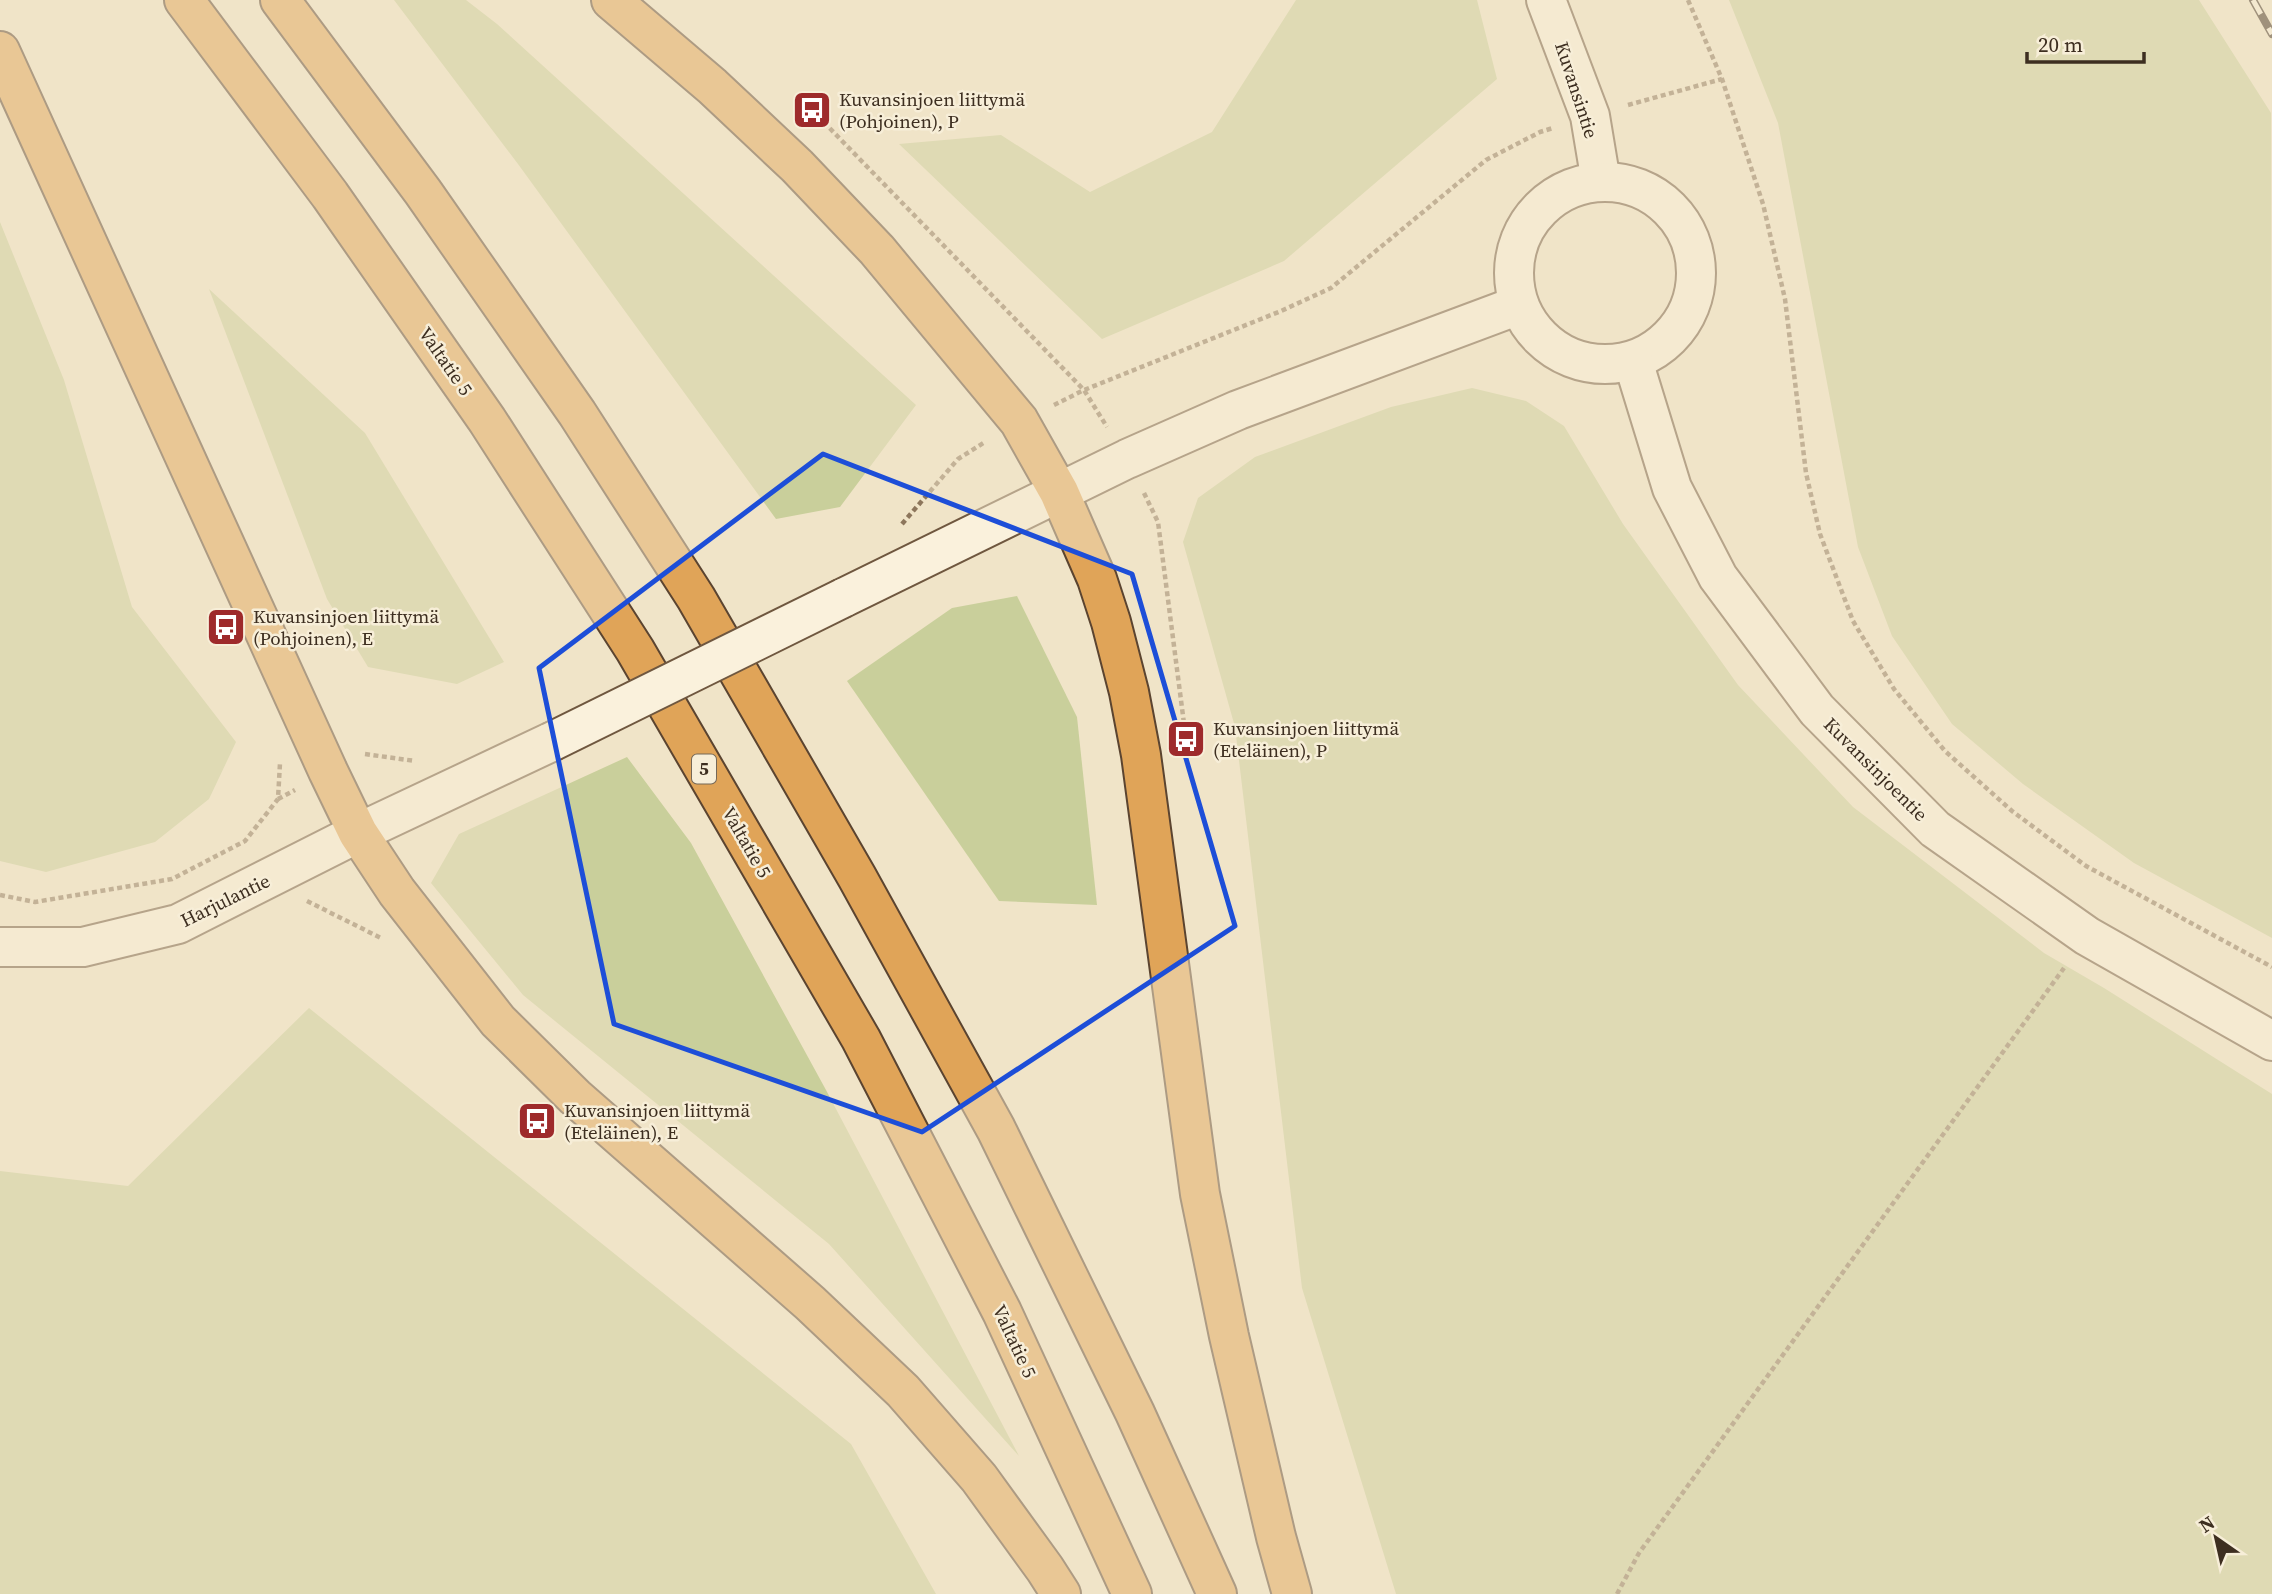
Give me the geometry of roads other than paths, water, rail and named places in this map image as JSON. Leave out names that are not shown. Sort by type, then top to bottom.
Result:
[{"type":"highway","name":"Valtatie 5","points":[[184,0],[330,195],[487,419],[635,650],[861,1039],[1002,1312],[1132,1594]]},
{"type":"highway","points":[[280,0],[423,192],[569,401],[696,598],[857,877],[996,1129],[1135,1413],[1217,1594]]},
{"type":"highway","points":[[611,0],[712,86],[797,166],[877,250],[1018,421],[1059,492],[1097,579],[1129,692],[1141,755],[1200,1194],[1229,1336],[1292,1594]]},
{"type":"highway","points":[[0,51],[328,771],[358,833],[413,914],[498,1021],[575,1097],[810,1303],[904,1391],[979,1478],[1061,1594]]},
{"type":"street","name":"Kuvansintie","points":[[1546,0],[1590,116],[1601,182]]},
{"type":"street","points":[[1601,182],[1631,185],[1657,197],[1678,218],[1692,243],[1697,272],[1693,301],[1679,327],[1659,348],[1633,361],[1605,365],[1577,361],[1553,349],[1532,330],[1519,305],[1513,277],[1517,248],[1528,222],[1548,201],[1573,187],[1601,182]]},
{"type":"street","name":"Harjulantie","points":[[0,947],[83,947],[178,924],[358,833],[551,742],[1059,492],[1238,410],[1519,305]]},
{"type":"street","name":"Kuvansinjoentie","points":[[1633,361],[1672,488],[1706,555],[1718,577],[1817,710],[1935,829],[2087,936],[2272,1041]]},
{"type":"railway","points":[[2253,0],[2272,34]]},
{"type":"place","name":"Kuvansinjoen liittymä (Pohjoinen), P","points":[[812,110]]},
{"type":"place","name":"Kuvansinjoen liittymä (Pohjoinen), E","points":[[226,627]]},
{"type":"place","name":"Kuvansinjoen liittymä (Eteläinen), P","points":[[1186,739]]},
{"type":"place","name":"Kuvansinjoen liittymä (Eteläinen), E","points":[[537,1121]]}]
